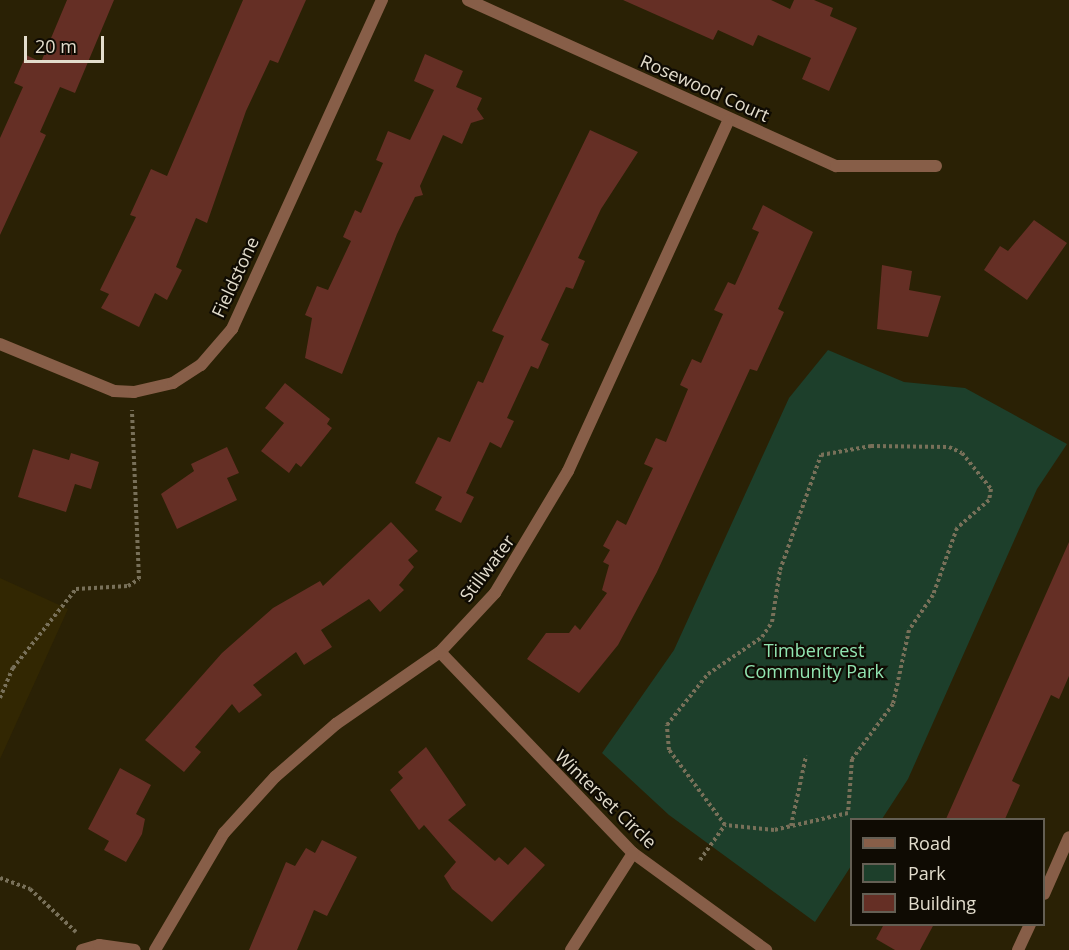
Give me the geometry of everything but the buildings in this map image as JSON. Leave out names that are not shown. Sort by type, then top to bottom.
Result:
[{"type":"street","name":"Fieldstone","points":[[0,344],[96,386],[129,392],[173,383],[219,348],[382,0]]},
{"type":"street","name":"Rosewood Court","points":[[468,0],[729,120],[836,166],[936,166]]},
{"type":"street","name":"Stillwater","points":[[155,950],[224,833],[275,777],[336,724],[440,652],[495,593],[531,540],[729,120]]},
{"type":"street","name":"Winterset Circle","points":[[440,652],[633,853],[766,950]]},
{"type":"street","points":[[1045,892],[1069,837]]},
{"type":"street","points":[[571,950],[633,853]]},
{"type":"street","points":[[1018,950],[1029,926]]},
{"type":"street","points":[[87,948],[135,950]]},
{"type":"path","points":[[0,698],[13,668],[76,589],[128,586],[139,579],[129,392]]},
{"type":"path","points":[[871,446],[949,447],[985,480],[989,500],[957,528],[933,595],[909,630],[893,704],[852,759],[848,813],[791,826],[740,830],[725,825],[669,750],[667,725],[708,674],[762,637],[772,622],[780,570],[821,455],[871,446]]},
{"type":"path","points":[[791,826],[806,756]]},
{"type":"path","points":[[700,860],[725,825]]},
{"type":"path","points":[[0,878],[30,889],[87,948]]},
{"type":"shaded area","points":[[0,578],[68,609],[0,759]]},
{"type":"green space","name":"Timbercrest Community Park","points":[[828,350],[904,382],[965,388],[1067,444],[1037,489],[908,779],[883,818],[850,818],[850,868],[815,922],[669,815],[602,753],[674,650],[789,398]]}]
